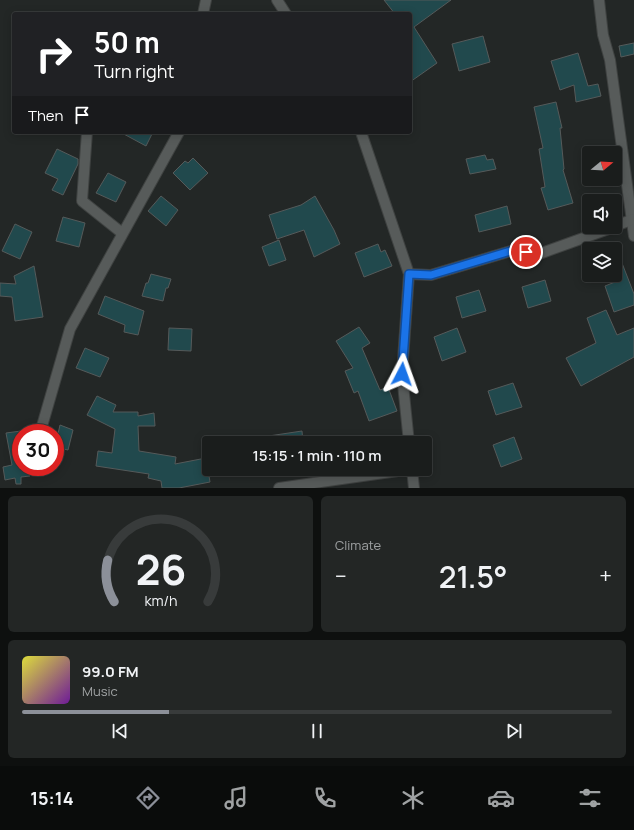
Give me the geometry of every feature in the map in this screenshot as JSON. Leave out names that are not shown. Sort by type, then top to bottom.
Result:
[{"type":"street","points":[[203,12],[206,0]]},
{"type":"street","points":[[277,0],[285,12]]},
{"type":"street","points":[[599,0],[603,35],[610,60],[633,219],[634,236]]},
{"type":"street","points":[[87,134],[82,201],[122,233]]},
{"type":"street","points":[[43,424],[70,329],[178,134]]},
{"type":"street","points":[[362,134],[409,274],[402,374],[408,436]]},
{"type":"street","points":[[622,224],[633,219]]},
{"type":"street","points":[[409,274],[431,275],[514,250],[539,254],[595,234]]},
{"type":"street","points":[[278,488],[363,476]]},
{"type":"street","points":[[413,476],[414,488]]},
{"type":"building","points":[[384,0],[451,0],[414,27],[437,63],[412,81],[412,12],[393,12]]},
{"type":"building","points":[[483,36],[490,62],[459,71],[452,44]]},
{"type":"building","points":[[634,43],[634,54],[621,57],[619,46]]},
{"type":"building","points":[[578,53],[588,86],[598,84],[601,96],[576,102],[574,85],[560,90],[551,61]]},
{"type":"building","points":[[556,102],[562,128],[560,128],[563,170],[573,203],[548,210],[541,188],[545,187],[539,149],[543,148],[534,107]]},
{"type":"building","points":[[124,134],[152,134],[146,146]]},
{"type":"building","points":[[57,149],[78,159],[78,164],[63,195],[52,190],[58,179],[45,173]]},
{"type":"building","points":[[485,155],[487,160],[493,159],[496,169],[470,174],[466,159]]},
{"type":"building","points":[[193,158],[208,173],[190,190],[173,173],[185,161],[188,163]]},
{"type":"building","points":[[108,173],[126,182],[116,202],[96,193]]},
{"type":"building","points":[[161,196],[178,210],[166,226],[148,211]]},
{"type":"building","points":[[315,196],[340,244],[314,257],[304,230],[277,239],[269,215],[301,205]]},
{"type":"building","points":[[507,206],[511,224],[479,232],[475,215]]},
{"type":"building","points":[[63,217],[85,223],[79,247],[56,241]]},
{"type":"building","points":[[15,224],[32,232],[20,259],[2,251]]},
{"type":"building","points":[[279,240],[286,260],[269,266],[262,247]]},
{"type":"building","points":[[378,244],[381,252],[385,250],[392,266],[364,277],[355,253]]},
{"type":"building","points":[[622,263],[634,294],[634,305],[614,312],[605,286],[615,282],[622,282]]},
{"type":"building","points":[[34,266],[43,317],[15,321],[12,297],[0,296],[0,283],[16,284],[14,276]]},
{"type":"building","points":[[151,274],[171,279],[168,288],[166,288],[163,301],[142,296],[146,283],[148,283]]},
{"type":"building","points":[[545,280],[551,301],[528,308],[522,287]]},
{"type":"building","points":[[479,290],[486,311],[462,318],[456,297]]},
{"type":"building","points":[[105,296],[144,311],[138,335],[124,332],[125,325],[98,314]]},
{"type":"building","points":[[606,310],[617,335],[634,328],[634,357],[581,386],[566,358],[596,343],[587,318]]},
{"type":"building","points":[[359,327],[370,343],[362,348],[380,390],[388,387],[397,411],[369,421],[358,391],[354,393],[345,371],[353,368],[336,341]]},
{"type":"building","points":[[169,328],[192,329],[191,351],[168,350]]},
{"type":"building","points":[[457,328],[466,352],[442,361],[434,337]]},
{"type":"building","points":[[85,348],[109,358],[100,377],[76,368]]},
{"type":"building","points":[[513,383],[522,407],[496,415],[488,391]]},
{"type":"building","points":[[97,396],[116,405],[113,412],[138,412],[138,416],[154,413],[155,426],[138,426],[139,451],[176,457],[175,464],[202,459],[202,476],[209,476],[210,482],[179,488],[162,488],[161,481],[148,478],[149,474],[96,466],[98,451],[112,453],[115,429],[87,415]]},
{"type":"building","points":[[64,427],[73,430],[68,450],[64,449]]},
{"type":"building","points":[[302,431],[302,436],[269,436]]},
{"type":"building","points":[[12,432],[12,465],[6,433]]},
{"type":"building","points":[[514,437],[522,459],[501,467],[493,445]]},
{"type":"building","points":[[12,465],[12,476],[30,476],[21,477],[21,484],[16,484],[15,478],[5,480],[3,467]]},
{"type":"route","points":[[402,374],[409,274],[431,275],[514,250],[526,252]]}]
